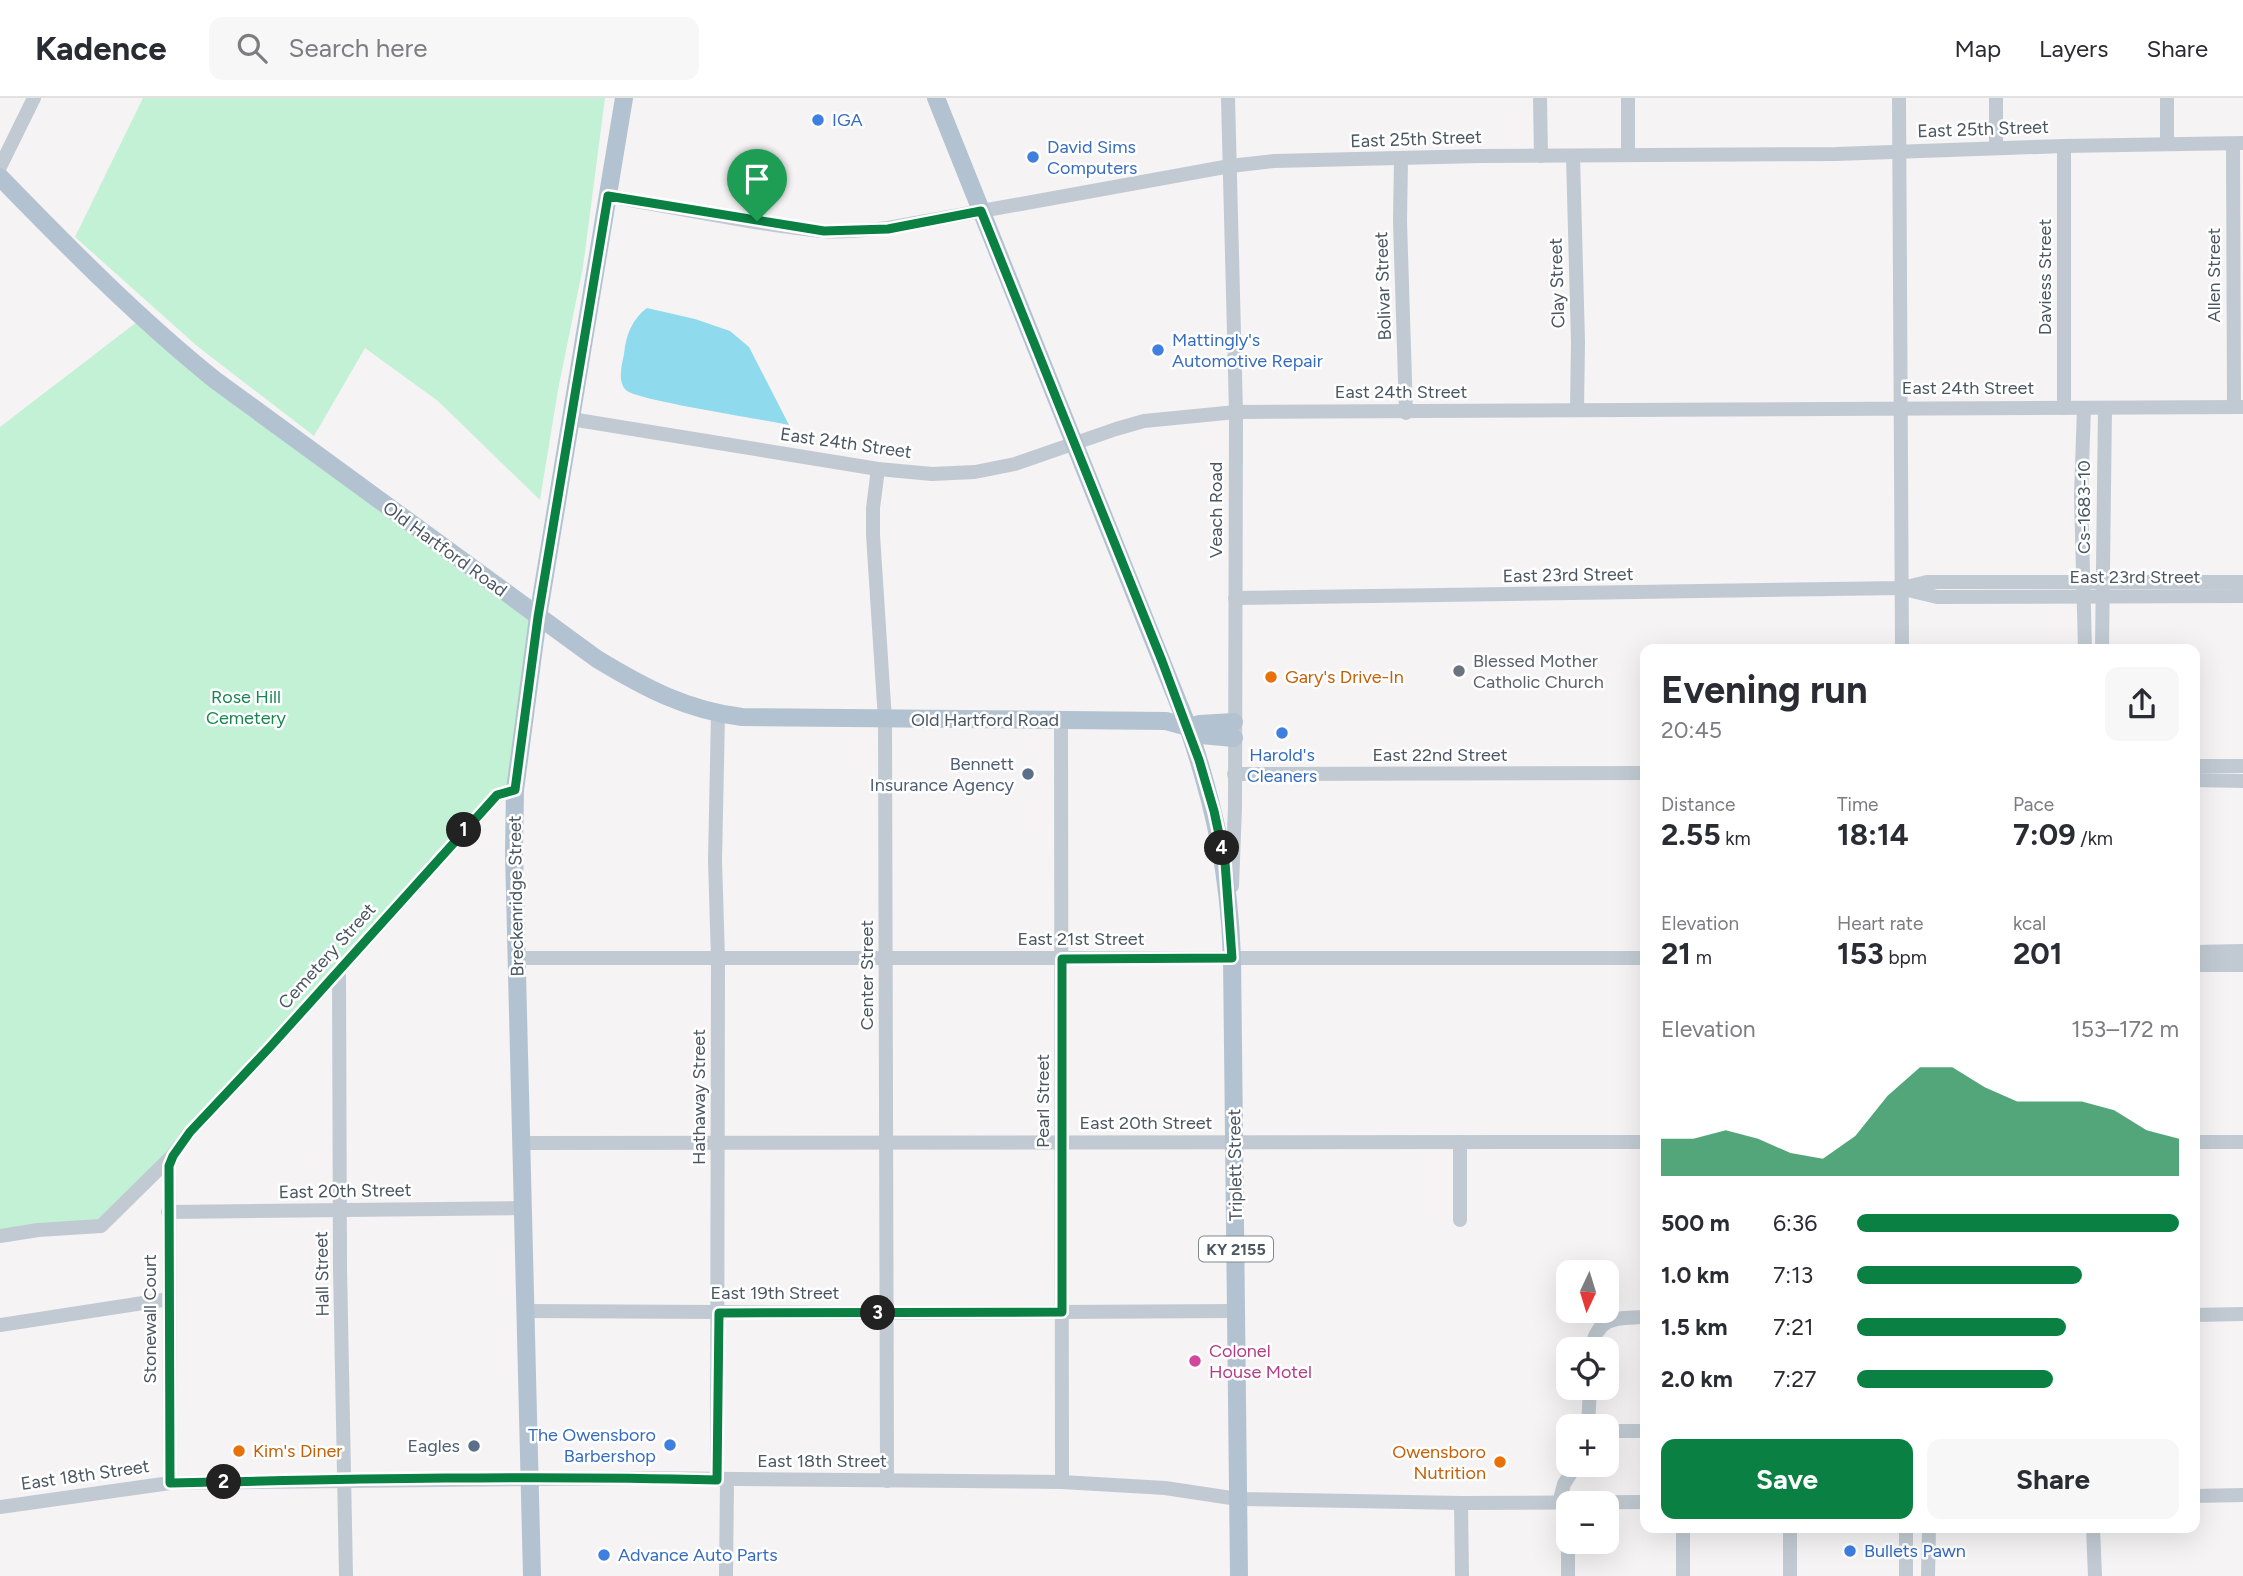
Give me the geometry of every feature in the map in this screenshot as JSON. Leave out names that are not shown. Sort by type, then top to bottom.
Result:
[{"type":"main road","name":"Breckenridge Street","points":[[532,1576],[520,1143],[515,790],[538,617],[624,98]]},
{"type":"main road","name":"KY 2155","points":[[936,98],[1188,727],[1217,823],[1225,862],[1231,922]]},
{"type":"main road","name":"Old Hartford Road","points":[[0,177],[100,279],[173,346],[272,424],[538,617],[623,675],[681,704],[718,714],[765,719],[1166,721],[1188,727],[1199,724],[1234,730]]},
{"type":"main road","name":"Triplett Street","points":[[1231,922],[1238,1576]]},
{"type":"street","points":[[0,167],[34,98]]},
{"type":"street","name":"Veach Road","points":[[1228,98],[1236,412],[1231,922]]},
{"type":"street","points":[[1540,98],[1541,156]]},
{"type":"street","points":[[1628,98],[1628,155]]},
{"type":"street","points":[[1899,98],[1902,644]]},
{"type":"street","points":[[1996,98],[1996,148]]},
{"type":"street","points":[[2167,98],[2167,143]]},
{"type":"street","name":"East 25th Street","points":[[608,196],[824,231],[888,229],[1230,166],[1274,161],[1900,152],[2167,143],[2238,144]]},
{"type":"street","name":"Allen Street","points":[[2238,144],[2239,407]]},
{"type":"street","name":"Daviess Street","points":[[2064,146],[2064,408]]},
{"type":"street","name":"Clay Street","points":[[1573,156],[1577,409]]},
{"type":"street","name":"Bolivar Street","points":[[1402,159],[1400,220],[1406,413]]},
{"type":"street","name":"East 24th Street","points":[[571,419],[878,469],[932,474],[975,472],[1014,464],[1144,421],[1236,412],[2239,407]]},
{"type":"street","points":[[2084,408],[2081,495],[2085,644]]},
{"type":"street","name":"Cs-1683-10","points":[[2102,644],[2105,408]]},
{"type":"street","name":"Center Street","points":[[878,469],[873,534],[885,720],[887,1481]]},
{"type":"street","name":"East 23rd Street","points":[[1902,589],[1927,582],[2243,582]]},
{"type":"street","name":"East 23rd Street","points":[[1235,598],[1902,589],[1937,597],[2243,596]]},
{"type":"street","name":"Hathaway Street","points":[[718,714],[715,862],[718,959],[719,1313],[726,1576]]},
{"type":"street","name":"Pearl Street","points":[[1061,720],[1062,1482]]},
{"type":"street","points":[[2200,766],[2243,766]]},
{"type":"street","name":"East 22nd Street","points":[[1234,774],[1640,773]]},
{"type":"street","points":[[2200,780],[2243,781]]},
{"type":"street","name":"Cemetery Street","points":[[0,1236],[38,1230],[101,1226],[173,1156],[190,1132],[497,795],[515,790]]},
{"type":"street","points":[[2200,951],[2243,951]]},
{"type":"street","name":"East 21st Street","points":[[516,958],[1640,958]]},
{"type":"street","points":[[2200,965],[2243,965]]},
{"type":"street","name":"Hall Street","points":[[339,971],[346,1576]]},
{"type":"street","points":[[1460,1142],[1460,1220]]},
{"type":"street","name":"East 20th Street","points":[[520,1143],[1640,1142]]},
{"type":"street","points":[[2200,1142],[2243,1142]]},
{"type":"street","name":"Stonewall Court","points":[[170,1483],[168,1212],[169,1166],[173,1156]]},
{"type":"street","name":"East 20th Street","points":[[168,1212],[522,1208]]},
{"type":"street","points":[[0,1325],[169,1298]]},
{"type":"street","name":"East 19th Street","points":[[524,1311],[1236,1311]]},
{"type":"street","points":[[2200,1315],[2243,1314]]},
{"type":"street","points":[[1594,1337],[1608,1321],[1640,1317]]},
{"type":"street","points":[[1619,1431],[1640,1431]]},
{"type":"street","name":"East 18th Street","points":[[0,1507],[170,1483],[528,1479],[1062,1482],[1165,1488],[1238,1499],[1556,1503]]},
{"type":"street","points":[[2200,1496],[2243,1495]]},
{"type":"street","name":"East 18th Street","points":[[1619,1502],[1640,1502]]},
{"type":"street","points":[[1461,1503],[1462,1576]]},
{"type":"street","points":[[1683,1533],[1683,1576]]},
{"type":"street","points":[[1790,1533],[1790,1576]]},
{"type":"street","points":[[1906,1533],[1906,1576]]},
{"type":"street","points":[[1927,1576],[1929,1533]]},
{"type":"street","points":[[2093,1533],[2095,1576]]},
{"type":"street","points":[[1568,1554],[1568,1576]]},
{"type":"green space","points":[[143,98],[605,98],[583,267],[558,390],[540,500],[438,401],[365,348],[314,436],[197,346],[75,237]]},
{"type":"green space","name":"Rose Hill Cemetery","points":[[142,318],[538,617],[515,790],[497,795],[101,1226],[0,1236],[0,427]]},
{"type":"water","points":[[647,308],[695,319],[730,331],[749,347],[789,425],[675,404],[626,390],[621,373],[626,340],[634,322]]},
{"type":"place","name":"IGA","points":[[818,120]]},
{"type":"place","name":"David Sims Computers","points":[[1033,157]]},
{"type":"place","name":"Mattingly's Automotive Repair","points":[[1158,350]]},
{"type":"place","name":"Blessed Mother Catholic Church","points":[[1459,671]]},
{"type":"place","name":"Gary's Drive-In","points":[[1271,677]]},
{"type":"place","name":"Harold's Cleaners","points":[[1282,733]]},
{"type":"place","name":"Bennett Insurance Agency","points":[[1028,774]]},
{"type":"place","name":"Colonel House Motel","points":[[1195,1361]]},
{"type":"place","name":"The Owensboro Barbershop","points":[[670,1445]]},
{"type":"place","name":"Eagles","points":[[474,1446]]},
{"type":"place","name":"Kim's Diner","points":[[239,1451]]},
{"type":"place","name":"Owensboro Nutrition","points":[[1500,1462]]},
{"type":"place","name":"Bullets Pawn","points":[[1850,1551]]},
{"type":"place","name":"Advance Auto Parts","points":[[604,1555]]},
{"type":"route","points":[[608,196],[757,221],[846,232],[888,229],[981,211],[1188,727],[1207,785],[1225,862],[1232,958],[1062,959],[1062,1312],[719,1313],[717,1480],[635,1478],[170,1483],[168,1212],[169,1166],[173,1156],[190,1132],[497,795],[515,790],[538,617],[608,196]]}]
